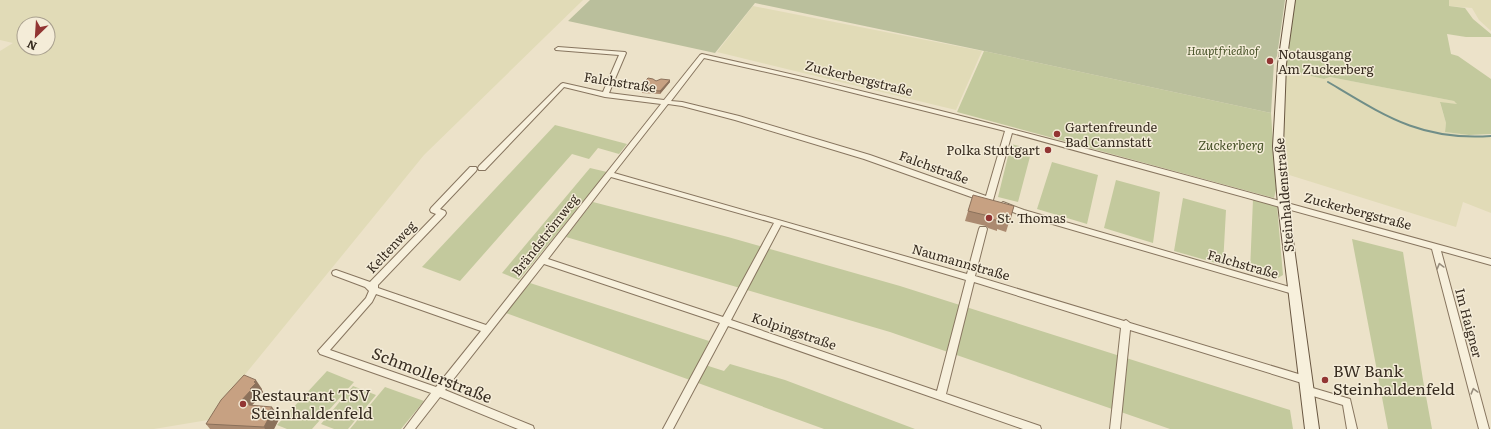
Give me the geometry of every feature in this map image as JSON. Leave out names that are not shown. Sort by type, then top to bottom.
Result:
[{"type":"street","name":"Steinhaldenstraße","points":[[1291,0],[1282,64],[1278,146],[1293,291],[1312,429]]},
{"type":"street","points":[[558,49],[623,53],[605,95]]},
{"type":"street","name":"Zuckerbergstraße","points":[[702,56],[805,78],[1009,130],[1491,262]]},
{"type":"street","name":"Brändströmweg","points":[[409,429],[437,391],[702,56]]},
{"type":"street","name":"Falchstraße","points":[[482,168],[563,85],[605,95],[682,104],[772,128],[867,157],[1021,212],[1293,291]]},
{"type":"street","points":[[989,200],[1009,130]]},
{"type":"street","name":"Keltenweg","points":[[323,351],[369,300],[374,290],[374,284],[442,213],[434,210],[473,169]]},
{"type":"street","name":"Naumannstraße","points":[[609,174],[779,222],[1126,324],[1306,385]]},
{"type":"street","points":[[668,429],[727,322],[779,222]]},
{"type":"street","points":[[942,395],[983,229]]},
{"type":"street","name":"Im Haigner","points":[[1435,246],[1484,429]]},
{"type":"street","name":"Kolpingstraße","points":[[542,260],[942,395],[1036,429]]},
{"type":"street","points":[[336,273],[368,285],[374,290],[487,329]]},
{"type":"street","points":[[1115,429],[1126,324]]},
{"type":"street","name":"Schmollerstraße","points":[[323,351],[437,391],[529,429]]},
{"type":"street","points":[[1306,385],[1347,402],[1352,429]]},
{"type":"shaded area","points":[[0,0],[583,0],[424,155],[208,420],[154,429],[0,429],[0,51],[13,43],[0,40]]},
{"type":"shaded area","points":[[1449,0],[1491,0],[1491,31],[1479,20],[1472,8],[1449,6]]},
{"type":"shaded area","points":[[753,6],[982,51],[956,110],[717,52]]},
{"type":"shaded area","points":[[1286,70],[1324,79],[1330,77],[1454,101],[1458,104],[1440,103],[1446,123],[1445,132],[1469,135],[1470,137],[1491,137],[1491,213],[1463,202],[1456,227],[1286,174],[1282,114]]},
{"type":"green space","name":"Hauptfriedhof","points":[[590,0],[1285,0],[1277,56],[1274,62],[1271,113],[755,3],[715,53],[568,21]]},
{"type":"green space","points":[[1295,0],[1449,0],[1449,6],[1465,8],[1473,19],[1491,34],[1491,37],[1466,37],[1447,34],[1451,54],[1458,56],[1491,79],[1491,134],[1469,135],[1445,132],[1446,123],[1440,102],[1457,104],[1454,101],[1330,77],[1324,79],[1286,70]]},
{"type":"green space","name":"Zuckerberg","points":[[984,51],[1271,113],[1276,190],[1274,198],[957,112]]},
{"type":"green space","points":[[555,125],[627,144],[619,154],[598,148],[589,159],[572,154],[460,281],[422,267]]},
{"type":"green space","points":[[1011,144],[1032,149],[1018,202],[998,197]]},
{"type":"green space","points":[[1052,162],[1098,175],[1087,224],[1037,209]]},
{"type":"green space","points":[[590,168],[607,172],[519,280],[502,273]]},
{"type":"green space","points":[[1116,180],[1160,192],[1153,243],[1104,228]]},
{"type":"green space","points":[[1183,198],[1226,210],[1223,265],[1174,251]]},
{"type":"green space","points":[[1253,199],[1277,206],[1283,275],[1276,279],[1250,271]]},
{"type":"green space","points":[[593,202],[728,237],[900,286],[1290,410],[1293,429],[1170,429],[890,332],[566,237]]},
{"type":"green space","points":[[1352,239],[1403,252],[1432,429],[1388,429]]},
{"type":"green space","points":[[530,283],[709,341],[699,363],[724,371],[730,364],[785,380],[915,429],[824,429],[506,313]]},
{"type":"green space","points":[[327,371],[354,382],[312,429],[287,429],[277,425]]},
{"type":"green space","points":[[353,386],[376,395],[348,429],[334,429],[321,424]]},
{"type":"green space","points":[[385,387],[424,401],[401,429],[350,429]]},
{"type":"building","points":[[648,78],[656,81],[661,79],[670,80],[660,91],[642,90]]},
{"type":"building","points":[[973,195],[1014,206],[1009,223],[991,219],[989,216],[968,211]]},
{"type":"building","points":[[244,375],[256,380],[254,382],[256,383],[240,402],[249,403],[249,405],[272,407],[270,410],[273,410],[264,427],[206,424],[221,400]]},
{"type":"waterway","points":[[1328,82],[1405,124],[1444,134],[1466,137],[1491,136]]},
{"type":"place","name":"Notausgang Am Zuckerberg","points":[[1270,61]]},
{"type":"place","name":"Gartenfreunde Bad Cannstatt","points":[[1057,134]]},
{"type":"place","name":"Polka Stuttgart","points":[[1048,150]]},
{"type":"place","name":"St. Thomas","points":[[989,218]]},
{"type":"place","name":"BW Bank Steinhaldenfeld","points":[[1325,380]]},
{"type":"place","name":"Restaurant TSV Steinhaldenfeld","points":[[243,404]]}]
